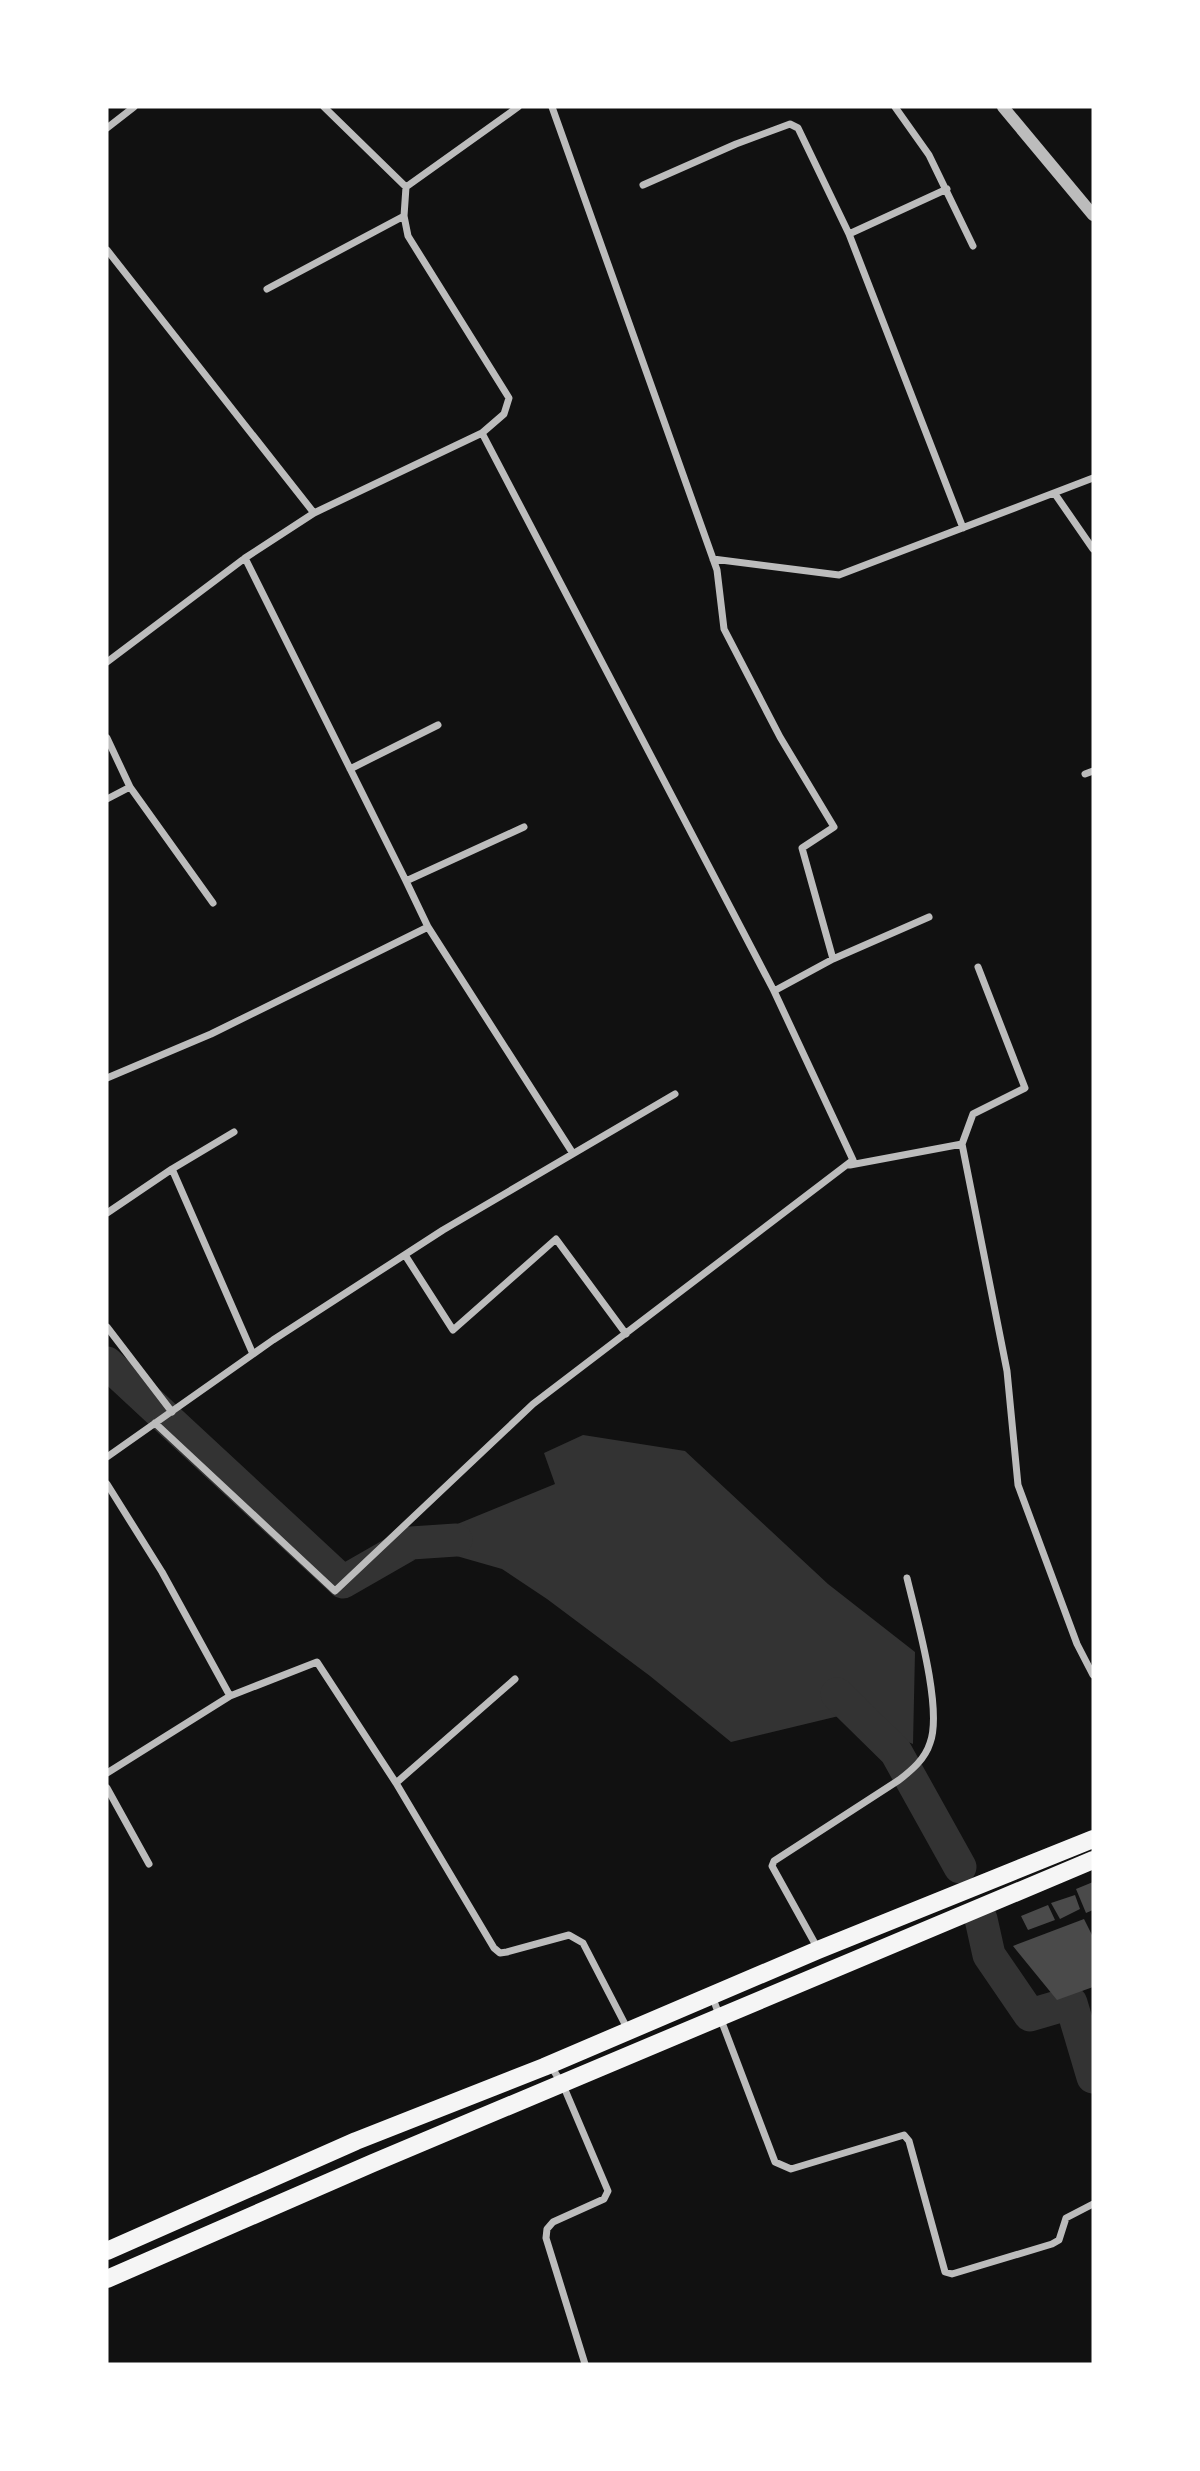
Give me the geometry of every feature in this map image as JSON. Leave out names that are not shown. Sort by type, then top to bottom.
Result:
[{"type":"main road","points":[[107,2251],[356,2141],[550,2064],[818,1950],[1093,1839]]},
{"type":"main road","points":[[107,2279],[373,2162],[564,2085],[1093,1860]]},
{"type":"main road","points":[[950,1896],[958,1917]]},
{"type":"street","points":[[107,128],[133,107]]},
{"type":"street","points":[[107,662],[245,558],[314,513],[482,433],[504,414],[509,398],[408,236],[404,216],[406,187],[324,107]]},
{"type":"street","points":[[406,187],[518,107]]},
{"type":"street","points":[[552,107],[713,559],[724,629],[780,737],[834,827],[802,848],[833,959]]},
{"type":"street","points":[[895,107],[924,146],[973,246]]},
{"type":"street","points":[[1003,107],[1093,215]]},
{"type":"street","points":[[643,185],[736,144],[790,124],[798,128],[849,234],[963,528]]},
{"type":"street","points":[[849,234],[947,189]]},
{"type":"street","points":[[267,289],[404,216]]},
{"type":"street","points":[[107,250],[314,513]]},
{"type":"street","points":[[482,433],[775,991],[852,1157],[850,1165]]},
{"type":"street","points":[[713,559],[839,575],[1093,478]]},
{"type":"street","points":[[1055,494],[1093,549]]},
{"type":"street","points":[[245,558],[268,598],[428,927],[572,1152]]},
{"type":"street","points":[[350,769],[438,725]]},
{"type":"street","points":[[107,738],[130,787],[213,902]]},
{"type":"street","points":[[107,799],[130,787]]},
{"type":"street","points":[[406,881],[524,827]]},
{"type":"street","points":[[775,991],[833,959],[929,917]]},
{"type":"street","points":[[107,1078],[211,1034],[428,927]]},
{"type":"street","points":[[978,967],[1025,1088],[973,1114],[962,1144],[1007,1371],[1018,1485],[1077,1644],[1093,1675]]},
{"type":"street","points":[[107,1457],[253,1354],[405,1255],[572,1152],[675,1094]]},
{"type":"street","points":[[107,1213],[172,1169],[234,1132]]},
{"type":"street","points":[[155,1423],[335,1591],[533,1404],[850,1165],[962,1144]]},
{"type":"street","points":[[172,1169],[253,1354]]},
{"type":"street","points":[[405,1255],[453,1330],[556,1239],[626,1334]]},
{"type":"street","points":[[107,1327],[172,1412]]},
{"type":"street","points":[[107,1484],[162,1572],[230,1696]]},
{"type":"street","points":[[818,1950],[773,1870],[774,1861],[913,1770],[931,1742],[932,1714],[928,1671],[907,1578]]},
{"type":"street","points":[[107,1773],[230,1696],[317,1662],[396,1783],[494,1948],[507,1952],[569,1935],[576,1936],[583,1943],[628,2030]]},
{"type":"street","points":[[396,1783],[515,1679]]},
{"type":"street","points":[[107,1788],[149,1864]]},
{"type":"street","points":[[712,1995],[775,2162],[791,2169],[896,2135],[907,2138],[945,2272],[952,2274],[1052,2244],[1059,2240],[1066,2218],[1093,2204]]},
{"type":"street","points":[[550,2064],[564,2085],[608,2191],[604,2199],[553,2222],[547,2229],[546,2238],[585,2364]]},
{"type":"shaded area","points":[[583,1435],[685,1451],[828,1584],[915,1652],[913,1744],[843,1715],[731,1742],[650,1676],[502,1569],[411,1543],[555,1484],[544,1453]]},
{"type":"building","points":[[1093,1882],[1093,1910],[1086,1913],[1076,1889]]},
{"type":"building","points":[[1075,1895],[1080,1909],[1060,1919],[1051,1903]]},
{"type":"building","points":[[1048,1905],[1055,1920],[1028,1930],[1021,1916]]},
{"type":"building","points":[[1084,1919],[1093,1937],[1093,1987],[1057,2000],[1013,1946]]},
{"type":"waterway","points":[[107,1363],[343,1582],[411,1543],[456,1540]]},
{"type":"waterway","points":[[837,1694],[896,1752],[960,1867]]},
{"type":"waterway","points":[[981,1919],[989,1955],[1030,2015],[1071,2003],[1093,2077]]}]
